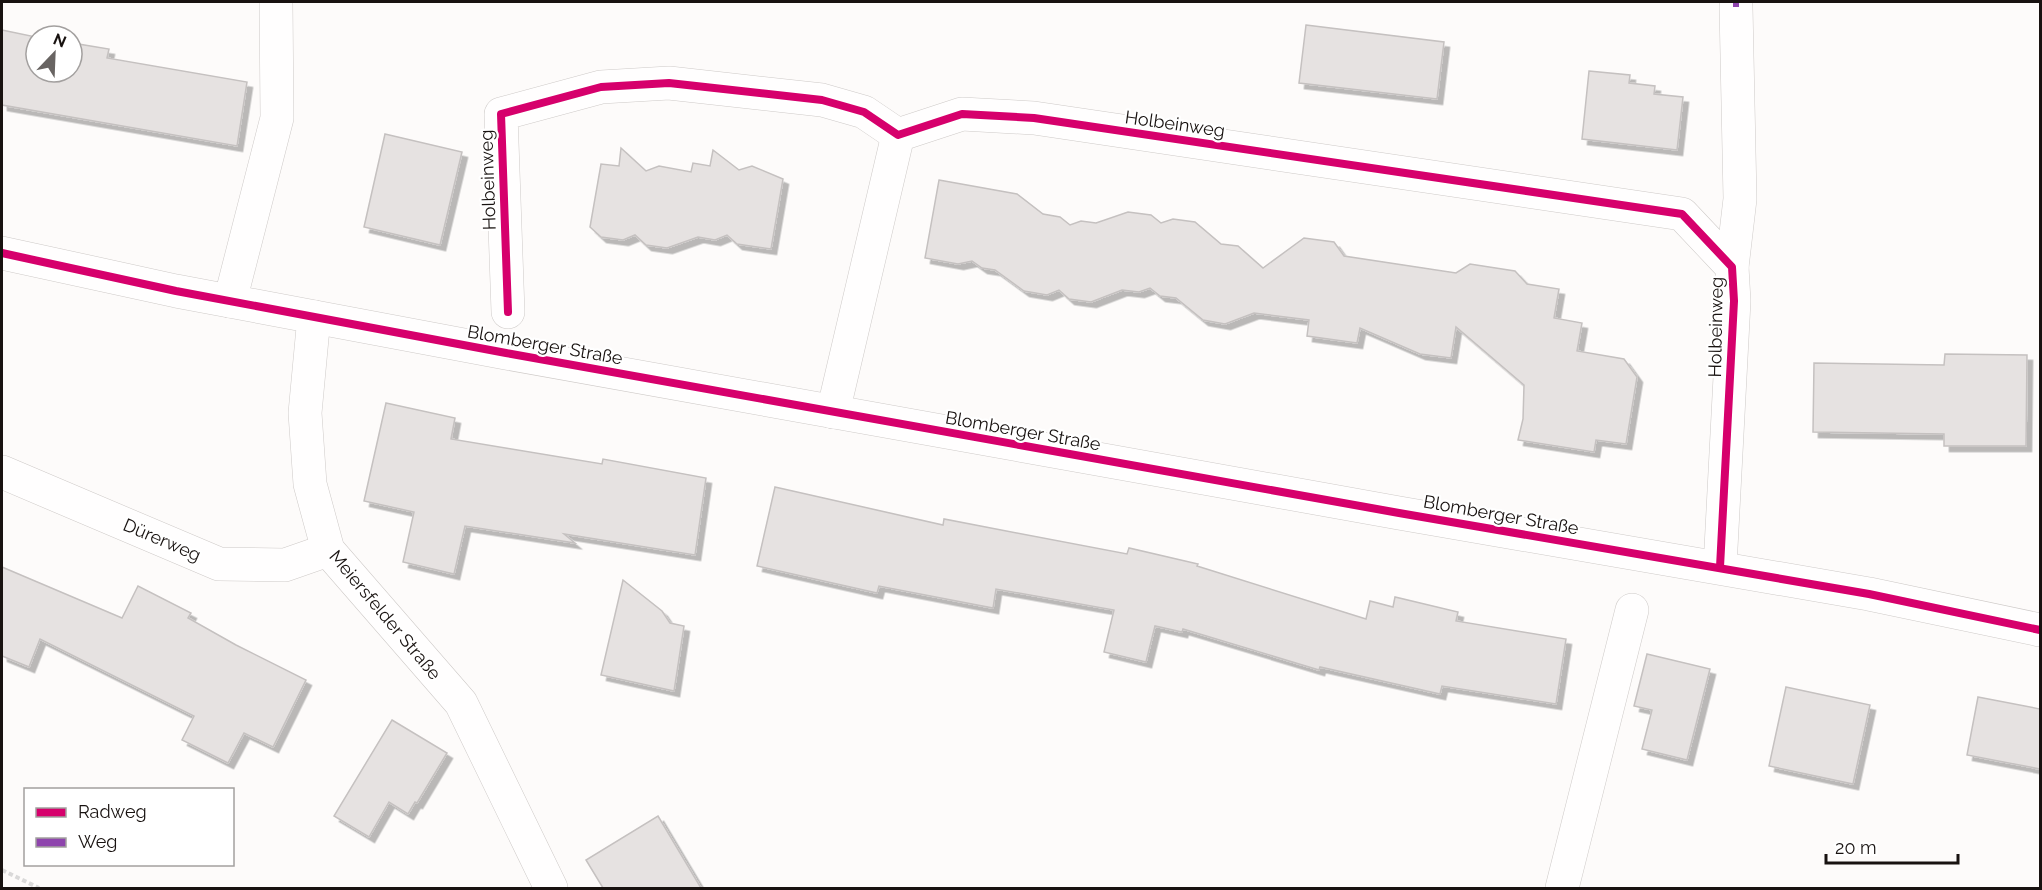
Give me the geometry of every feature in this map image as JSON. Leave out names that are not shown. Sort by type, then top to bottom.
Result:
[{"type":"street","points":[[230,301],[277,118],[276,2]]},
{"type":"street","points":[[1732,267],[1740,199],[1736,7]]},
{"type":"street","name":"Holbeinweg","points":[[508,312],[501,114],[601,87],[669,83],[822,100],[864,112],[898,135],[962,114],[1034,118],[1682,214],[1732,267],[1734,301],[1720,567]]},
{"type":"street","points":[[833,412],[898,135]]},
{"type":"street","name":"Blomberger Straße","points":[[2,253],[314,317],[1399,513],[1869,594],[2040,630]]},
{"type":"street","name":"Meiersfelder Straße","points":[[314,317],[305,414],[310,484],[328,550],[461,703],[551,888]]},
{"type":"street","name":"Dürerweg","points":[[2,472],[219,564],[285,565],[328,550]]},
{"type":"street","points":[[1562,888],[1632,610]]},
{"type":"path","points":[[2,870],[39,888]]},
{"type":"building","points":[[1306,25],[1444,42],[1437,99],[1299,83]]},
{"type":"building","points":[[2,30],[24,35],[24,84],[84,84],[84,45],[109,49],[107,58],[247,82],[237,146],[2,105]]},
{"type":"building","points":[[1589,71],[1630,75],[1629,83],[1655,86],[1654,94],[1683,97],[1677,150],[1582,139]]},
{"type":"building","points":[[385,134],[462,152],[440,245],[364,227]]},
{"type":"building","points":[[621,148],[646,171],[659,166],[691,172],[693,163],[710,166],[713,150],[739,170],[752,166],[783,179],[771,249],[737,244],[727,235],[715,240],[698,237],[667,248],[646,245],[635,235],[623,240],[601,237],[590,227],[601,164],[619,166]]},
{"type":"building","points":[[939,180],[1017,194],[1043,214],[1060,217],[1070,225],[1081,221],[1096,223],[1128,212],[1151,215],[1161,223],[1173,219],[1195,222],[1221,244],[1238,246],[1263,268],[1304,238],[1334,242],[1344,256],[1456,273],[1470,264],[1515,271],[1527,284],[1559,289],[1554,318],[1582,323],[1577,351],[1624,359],[1637,377],[1626,444],[1596,440],[1594,452],[1518,440],[1523,419],[1524,385],[1456,327],[1451,358],[1420,354],[1360,328],[1357,343],[1307,336],[1309,320],[1254,313],[1225,324],[1203,320],[1176,298],[1160,296],[1150,288],[1139,292],[1122,290],[1091,302],[1069,299],[1059,290],[1047,295],[1024,291],[995,270],[982,268],[972,261],[958,264],[925,258]]},
{"type":"building","points":[[1945,354],[2027,355],[2026,446],[1944,446],[1944,434],[1813,432],[1814,363],[1944,365]]},
{"type":"building","points":[[386,403],[455,418],[451,439],[602,464],[603,459],[706,478],[695,555],[564,534],[575,543],[465,526],[454,574],[403,562],[414,512],[364,501]]},
{"type":"building","points":[[775,487],[943,525],[944,519],[1127,554],[1129,548],[1198,564],[1197,566],[1366,619],[1370,601],[1393,607],[1395,597],[1458,612],[1456,621],[1566,639],[1556,704],[1442,686],[1440,694],[1320,667],[1319,670],[1183,629],[1182,632],[1155,626],[1146,662],[1104,652],[1114,610],[996,589],[993,608],[879,586],[877,593],[757,566]]},
{"type":"building","points":[[2,567],[122,618],[138,586],[191,613],[188,618],[236,645],[306,680],[273,747],[244,733],[228,763],[182,740],[194,716],[40,639],[29,667],[2,656]]},
{"type":"building","points":[[623,580],[662,611],[670,623],[684,626],[674,691],[601,675]]},
{"type":"building","points":[[1647,654],[1710,669],[1687,760],[1642,749],[1652,710],[1634,706]]},
{"type":"building","points":[[1786,687],[1870,705],[1853,784],[1769,766]]},
{"type":"building","points":[[1978,697],[2040,709],[2040,769],[1967,755]]},
{"type":"building","points":[[392,720],[447,753],[408,814],[389,802],[369,837],[334,816]]},
{"type":"building","points":[[658,816],[701,888],[603,888],[586,860]]},
{"type":"marked path","points":[[1736,2],[1736,7]]},
{"type":"cycle path","points":[[508,312],[501,114],[601,87],[669,83],[822,100],[864,112],[898,135],[962,114],[1034,118],[1682,214],[1732,267],[1734,301],[1720,567]]},
{"type":"cycle path","points":[[2,253],[176,291],[506,353],[1399,513],[1869,594],[2040,630]]}]
